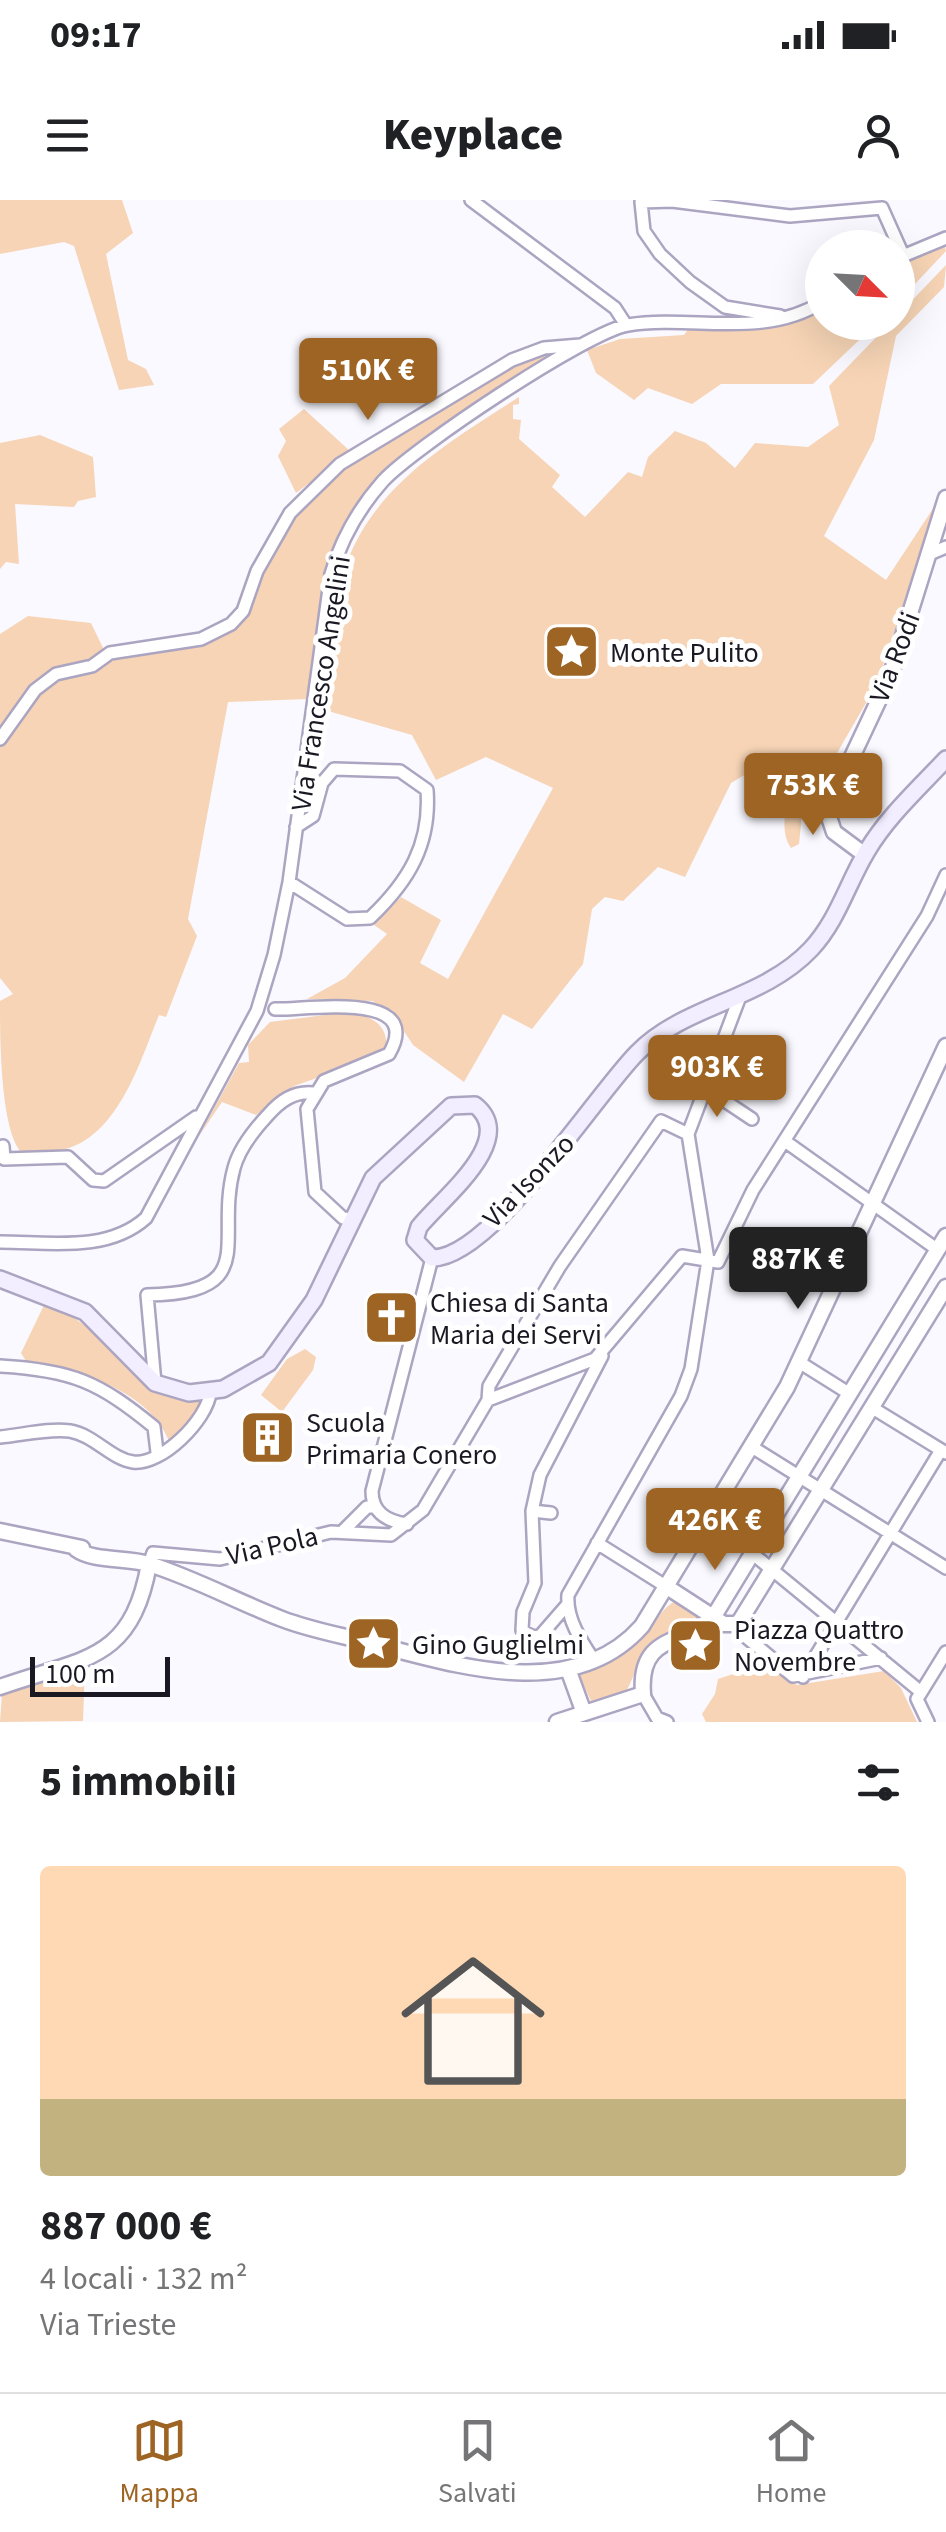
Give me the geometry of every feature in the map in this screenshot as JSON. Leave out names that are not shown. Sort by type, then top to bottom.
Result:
[{"type":"main road","name":"Via Isonzo","points":[[432,1258],[454,1254],[537,1180],[636,1054],[674,1026],[739,1000],[787,970],[825,933],[864,855],[946,759]]},
{"type":"main road","points":[[926,780],[946,773]]},
{"type":"main road","points":[[3,1284],[85,1312],[155,1383],[209,1397],[253,1376],[269,1362],[312,1304],[373,1178],[458,1103],[475,1105],[490,1123],[485,1148],[416,1234],[421,1251],[432,1258]]},
{"type":"street","points":[[471,200],[616,308],[626,325]]},
{"type":"street","points":[[794,318],[726,307],[690,282],[660,254],[644,231],[640,201],[672,201],[790,216],[882,208],[893,230]]},
{"type":"street","points":[[915,251],[946,238]]},
{"type":"street","name":"Via Francesco Angelini","points":[[181,1144],[265,1007],[289,882],[332,574],[352,523],[380,484],[419,449],[580,345],[626,325],[794,318],[805,312]]},
{"type":"street","points":[[0,740],[39,686],[56,674],[92,666],[110,653],[201,639],[230,624],[243,611],[257,571],[290,514],[340,464],[512,360],[544,348],[580,345]]},
{"type":"street","name":"Via Rodi","points":[[864,855],[834,832],[830,806],[890,674],[939,550],[946,498]]},
{"type":"street","points":[[289,882],[347,919],[370,918],[407,878],[419,854],[428,830],[428,790],[400,771],[334,769],[322,782],[314,816],[296,827]]},
{"type":"street","points":[[567,1606],[540,1636],[532,1637],[522,1630],[523,1612],[535,1584],[532,1512],[540,1475],[604,1352],[674,1263],[682,1256],[718,1262],[753,1190],[927,916],[946,875]]},
{"type":"street","points":[[593,1659],[567,1606],[568,1595],[681,1396],[691,1369],[708,1260],[688,1134],[739,1000]]},
{"type":"street","points":[[265,1007],[356,1005],[368,1007],[390,1024],[394,1042],[389,1054],[324,1081],[313,1093],[306,1131],[316,1192],[342,1218],[354,1219]]},
{"type":"street","points":[[4,1535],[76,1549],[84,1555],[100,1554],[148,1564],[287,1622],[418,1656],[533,1675],[568,1669],[616,1652],[631,1638],[667,1586],[752,1448],[799,1362],[946,1046]]},
{"type":"street","points":[[704,1087],[752,1119]]},
{"type":"street","points":[[155,1383],[147,1295],[190,1292],[218,1276],[230,1249],[232,1181],[242,1150],[281,1102],[300,1092],[313,1093]]},
{"type":"street","points":[[344,1530],[391,1535],[423,1510],[488,1400],[488,1386],[560,1266],[634,1159],[661,1121],[688,1134]]},
{"type":"street","points":[[2,1146],[4,1159],[68,1157],[93,1180],[104,1180],[156,1149],[181,1144]]},
{"type":"street","points":[[0,1242],[115,1238],[146,1218],[181,1144]]},
{"type":"street","points":[[657,1721],[642,1694],[644,1669],[655,1650],[671,1638],[704,1626],[714,1616],[943,1247],[873,1204],[789,1144]]},
{"type":"street","points":[[374,1507],[372,1491],[432,1258]]},
{"type":"street","points":[[881,1658],[803,1677],[778,1666],[740,1632],[738,1624],[943,1294]]},
{"type":"street","points":[[488,1400],[587,1364],[604,1352]]},
{"type":"street","points":[[799,1362],[850,1394]]},
{"type":"street","points":[[0,1366],[55,1369],[114,1394],[154,1427],[157,1452]]},
{"type":"street","points":[[0,1437],[65,1430],[84,1434],[130,1462],[177,1445],[209,1397]]},
{"type":"street","points":[[803,1677],[944,1452],[871,1406]]},
{"type":"street","points":[[752,1448],[946,1568]]},
{"type":"street","points":[[344,1530],[367,1506],[374,1507],[385,1518],[407,1524]]},
{"type":"street","points":[[532,1512],[551,1513]]},
{"type":"street","name":"Via Pola","points":[[148,1564],[152,1554],[220,1559],[344,1530]]},
{"type":"street","points":[[598,1543],[724,1624],[738,1624]]},
{"type":"street","points":[[753,1554],[774,1567],[922,1692]]},
{"type":"street","points":[[0,1687],[96,1652],[123,1636],[136,1616],[148,1564]]},
{"type":"street","points":[[928,1722],[917,1704],[946,1652]]},
{"type":"street","points":[[568,1669],[580,1717]]},
{"type":"street","points":[[557,1722],[642,1694]]},
{"type":"shaded area","points":[[0,200],[122,200],[133,233],[106,254],[128,360],[146,369],[154,385],[119,390],[74,246],[64,242],[0,254]]},
{"type":"shaded area","points":[[944,244],[946,251],[915,284],[915,258]]},
{"type":"shaded area","points":[[946,265],[944,287],[915,317],[915,297]]},
{"type":"shaded area","points":[[805,316],[805,340],[859,340],[813,384],[721,384],[692,404],[648,388],[634,400],[596,373],[587,350],[620,339],[684,335],[689,328],[741,328]]},
{"type":"shaded area","points":[[874,340],[895,340],[874,440],[824,536],[886,580],[936,504],[877,684],[837,753],[804,794],[799,844],[791,848],[786,838],[785,794],[776,773],[765,763],[731,783],[685,877],[658,867],[623,901],[605,897],[592,909],[583,964],[532,1029],[503,1014],[464,1082],[413,1045],[396,1019],[373,1001],[307,999],[345,978],[387,934],[374,925],[401,897],[441,920],[420,963],[448,979],[553,788],[486,757],[436,780],[412,735],[321,709],[339,587],[350,553],[386,498],[435,454],[519,397],[519,404],[513,405],[513,419],[521,420],[519,439],[560,475],[552,487],[585,517],[628,472],[642,477],[648,457],[675,431],[706,443],[735,468],[755,443],[808,447],[839,425],[829,386]]},
{"type":"shaded area","points":[[557,350],[523,377],[412,447],[379,476],[356,505],[329,569],[308,699],[228,702],[188,919],[197,936],[166,1017],[159,1015],[126,1092],[102,1126],[69,1148],[22,1153],[9,1125],[1,1059],[0,1001],[13,994],[0,978],[0,634],[28,616],[91,623],[107,656],[219,634],[253,605],[266,565],[285,529],[336,471],[517,361]]},
{"type":"shaded area","points":[[304,409],[351,452],[296,493],[278,456],[286,441],[279,429]]},
{"type":"shaded area","points":[[40,435],[93,457],[96,497],[78,501],[74,507],[15,504],[19,564],[6,562],[0,569],[0,443]]},
{"type":"shaded area","points":[[349,1012],[376,1022],[384,1033],[386,1048],[373,1058],[294,1086],[256,1115],[222,1102],[199,1136],[239,1063],[249,1062],[248,1045],[270,1022]]},
{"type":"shaded area","points":[[45,1303],[89,1329],[152,1387],[203,1399],[201,1410],[180,1439],[169,1441],[145,1408],[108,1384],[66,1369],[26,1361],[21,1353]]},
{"type":"shaded area","points":[[305,1349],[316,1357],[313,1370],[282,1412],[261,1395],[287,1359]]},
{"type":"shaded area","points":[[676,1601],[699,1617],[646,1649],[626,1692],[591,1701],[578,1673],[633,1645]]},
{"type":"shaded area","points":[[766,1663],[797,1685],[884,1671],[901,1688],[917,1722],[706,1722],[702,1714],[715,1694],[718,1679]]},
{"type":"shaded area","points":[[85,1667],[83,1721],[0,1722],[2,1695]]},
{"type":"place","name":"Monte Pulito","points":[[571,652]]},
{"type":"place","name":"Chiesa di Santa Maria dei Servi","points":[[391,1318]]},
{"type":"place","name":"Scuola Primaria Conero","points":[[267,1438]]},
{"type":"place","name":"Gino Guglielmi","points":[[373,1644]]},
{"type":"place","name":"Piazza Quattro Novembre","points":[[695,1645]]}]
